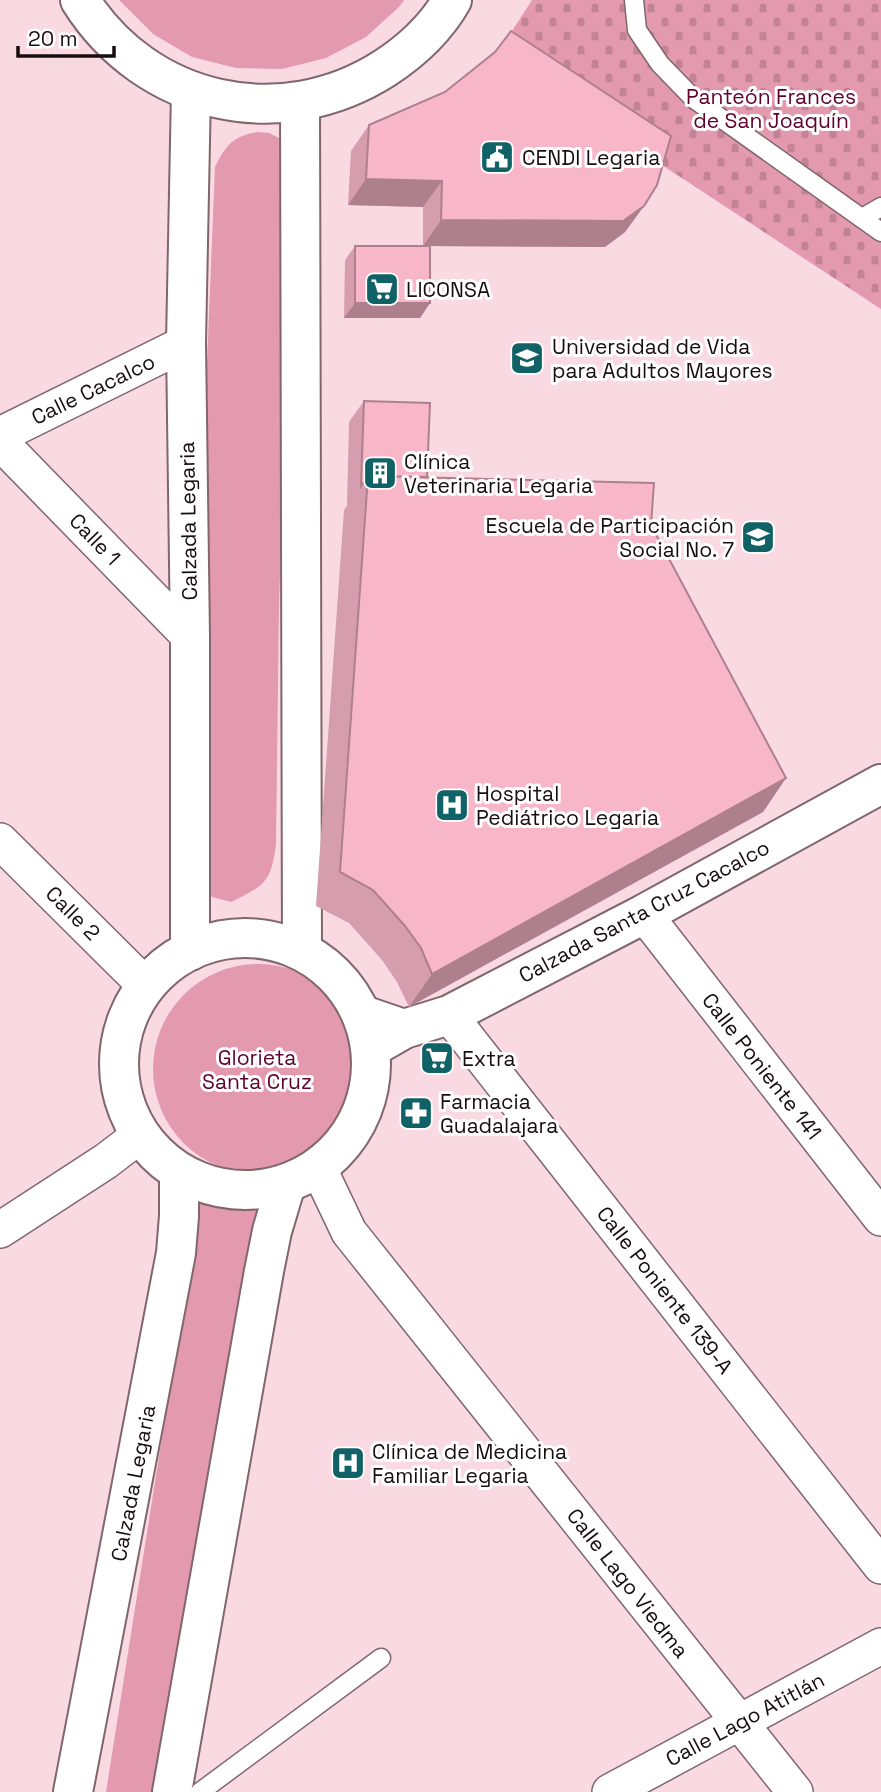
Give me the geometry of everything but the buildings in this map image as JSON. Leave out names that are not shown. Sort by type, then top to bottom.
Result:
[{"type":"main road","points":[[80,0],[103,31],[128,56],[158,76],[191,91],[226,101],[263,105],[300,102],[335,93],[369,78],[400,58],[427,33],[452,0]]},
{"type":"main road","name":"Calzada Legaria","points":[[190,950],[186,343],[191,91]]},
{"type":"main road","points":[[300,102],[302,951]]},
{"type":"main road","name":"Calzada Santa Cruz Cacalco","points":[[367,1032],[404,1029],[449,1015],[879,788]]},
{"type":"main road","points":[[246,937],[275,941],[302,951],[322,963],[352,995],[367,1032],[372,1070],[369,1093],[350,1135],[336,1152],[302,1176],[259,1190],[231,1191],[204,1185],[179,1173],[157,1156],[140,1135],[123,1099],[118,1059],[126,1020],[146,986],[166,965],[190,950],[217,940],[246,937]]},
{"type":"main road","name":"Calzada Legaria","points":[[73,1792],[176,1253],[179,1173]]},
{"type":"main road","points":[[172,1792],[271,1231],[302,1176]]},
{"type":"street","name":"Calle Cacalco","points":[[0,435],[186,343]]},
{"type":"street","name":"Calle 1","points":[[0,442],[190,637]]},
{"type":"street","name":"Calle 2","points":[[0,841],[146,986]]},
{"type":"street","name":"Calle Poniente 141","points":[[644,914],[881,1218]]},
{"type":"street","name":"Calle Poniente 139-A","points":[[449,1015],[881,1566]]},
{"type":"street","points":[[0,1230],[106,1161],[140,1135]]},
{"type":"street","name":"Calle Lago Viedma","points":[[302,1176],[349,1231],[795,1792]]},
{"type":"street","name":"Calle Lago Atitlán","points":[[610,1792],[881,1646]]},
{"type":"lane","points":[[634,0],[637,30],[660,64],[694,99],[881,232]]},
{"type":"lane","points":[[862,218],[881,207]]},
{"type":"lane","points":[[200,1792],[381,1658]]},
{"type":"green space","points":[[119,0],[404,0],[366,37],[326,58],[282,69],[236,68],[192,57],[153,34]]},
{"type":"green space","name":"Panteón Frances de San Joaquín","points":[[532,0],[881,0],[881,309],[496,56]]},
{"type":"green space","points":[[258,132],[269,133],[283,140],[291,231],[279,606],[276,844],[269,875],[252,891],[231,902],[212,897],[196,884],[204,437],[215,167],[231,143],[242,136]]},
{"type":"green space","name":"Glorieta Santa Cruz","points":[[258,964],[298,972],[332,995],[355,1029],[363,1069],[355,1109],[332,1143],[298,1166],[258,1174],[218,1166],[184,1143],[161,1109],[153,1069],[161,1029],[184,995],[218,972]]},
{"type":"green space","points":[[196,1191],[219,1200],[267,1203],[159,1792],[106,1792],[189,1267]]},
{"type":"place","name":"CENDI Legaria","points":[[497,157]]},
{"type":"place","name":"LICONSA","points":[[382,289]]},
{"type":"place","name":"Universidad de Vida para Adultos Mayores","points":[[527,358]]},
{"type":"place","name":"Clínica Veterinaria Legaria","points":[[380,473]]},
{"type":"place","name":"Escuela de Participación Social No. 7","points":[[758,537]]},
{"type":"place","name":"Hospital Pediátrico Legaria","points":[[452,805]]},
{"type":"place","name":"Extra","points":[[437,1058]]},
{"type":"place","name":"Farmacia Guadalajara","points":[[416,1113]]},
{"type":"place","name":"Clínica de Medicina Familiar Legaria","points":[[348,1463]]}]
